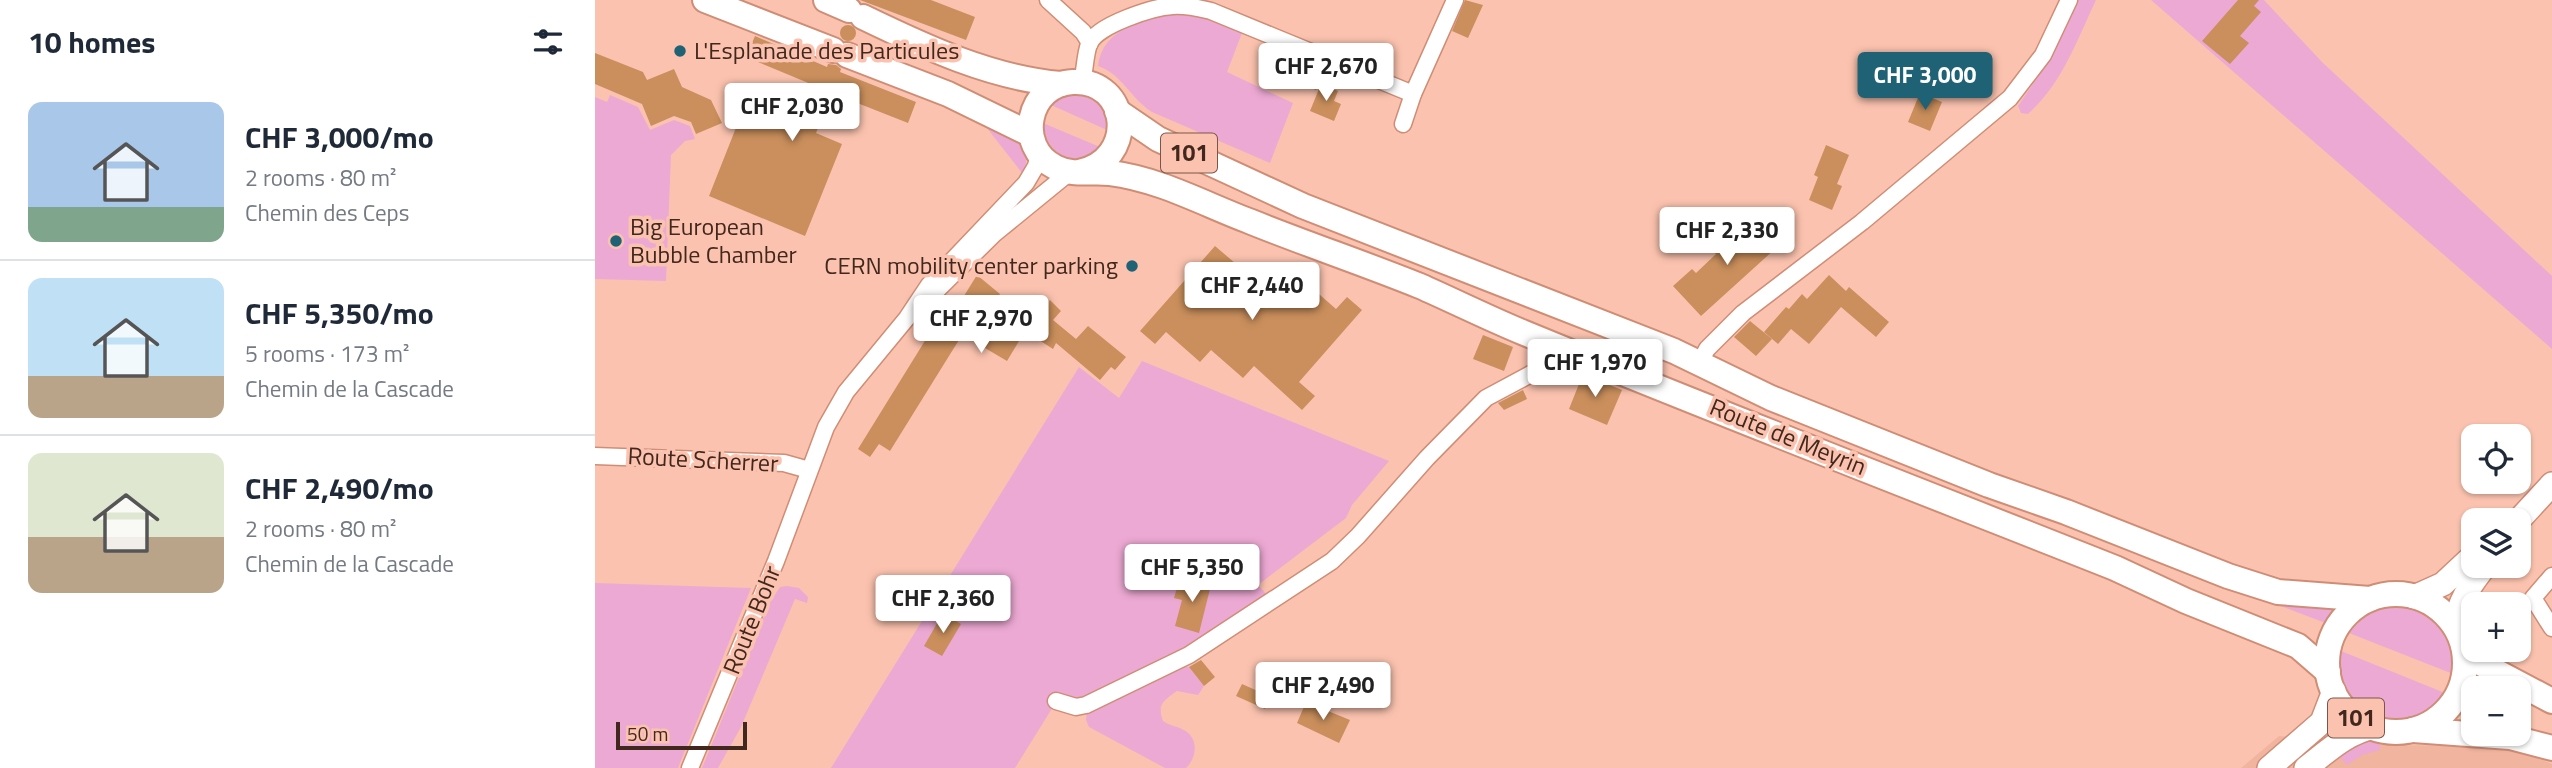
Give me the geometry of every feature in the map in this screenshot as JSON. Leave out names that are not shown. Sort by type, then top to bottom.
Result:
[{"type":"main road","name":"Route de Meyrin","points":[[705,0],[948,94],[1034,144],[1052,166],[1074,172],[1117,174],[1174,191],[1399,278],[1558,345],[2115,568],[2186,601],[2298,646],[2331,681]]},
{"type":"main road","name":"Route de Meyrin","points":[[826,0],[978,66],[1015,78],[1072,83],[1100,89],[1117,111],[1158,139],[1303,206],[1700,362],[1771,398],[2228,576],[2278,592],[2370,600]]},
{"type":"main road","points":[[1034,144],[1035,106],[1045,92],[1072,83]]},
{"type":"main road","points":[[1074,172],[1103,162],[1115,149],[1120,131],[1117,111]]},
{"type":"main road","points":[[2530,508],[2552,484]]},
{"type":"main road","points":[[2414,597],[2443,584],[2461,567]]},
{"type":"main road","points":[[2455,627],[2456,612],[2463,596],[2476,578]]},
{"type":"main road","name":"101","points":[[2461,644],[2455,627],[2437,607],[2414,597],[2390,594],[2370,600],[2349,613],[2334,634],[2329,651],[2331,681],[2349,713],[2374,727],[2510,737],[2552,748]]},
{"type":"main road","name":"101","points":[[2409,730],[2433,721],[2452,703],[2461,685],[2464,662]]},
{"type":"main road","points":[[2478,662],[2552,701]]},
{"type":"main road","points":[[2269,768],[2322,722],[2331,681]]},
{"type":"main road","points":[[2306,768],[2339,741],[2358,731],[2374,727]]},
{"type":"street","points":[[1048,0],[1083,32],[1090,43]]},
{"type":"street","points":[[1403,124],[1413,94],[1455,0]]},
{"type":"street","points":[[1700,362],[1707,349],[1743,313],[1862,222],[2010,98],[2043,55],[2069,0]]},
{"type":"street","points":[[1072,83],[1090,43],[1108,28],[1150,10],[1175,5],[1197,8],[1413,94]]},
{"type":"street","points":[[907,318],[929,285],[952,258],[1026,183],[1036,166],[1034,144]]},
{"type":"street","points":[[907,318],[936,293],[994,234],[1074,172]]},
{"type":"street","name":"Route Bohr","points":[[690,768],[776,561],[826,428],[846,392],[907,318]]},
{"type":"street","points":[[1056,701],[1076,707],[1086,705],[1189,655],[1313,574],[1358,536],[1427,458],[1486,398],[1542,368],[1550,361],[1558,345]]},
{"type":"street","name":"Route Scherrer","points":[[595,456],[784,463],[810,470]]},
{"type":"street","points":[[2552,576],[2533,598],[2552,628]]},
{"type":"shaded area","points":[[2077,0],[2096,0],[2068,61],[2040,102],[2028,114],[2021,113],[2018,106],[2050,59]]},
{"type":"shaded area","points":[[2151,0],[2264,0],[2322,62],[2552,276],[2552,349]]},
{"type":"shaded area","points":[[1178,14],[1204,18],[1242,33],[1227,72],[1293,103],[1270,163],[1152,112],[1114,75],[1098,66],[1101,53],[1108,42],[1127,27],[1153,18]]},
{"type":"shaded area","points":[[1079,94],[1100,107],[1106,117],[1107,130],[1051,105],[1059,98]]},
{"type":"shaded area","points":[[610,95],[638,107],[650,130],[674,120],[690,126],[695,139],[685,141],[671,155],[666,281],[595,279],[595,97],[607,102]]},
{"type":"shaded area","points":[[983,123],[1008,135],[1022,147],[1026,164],[1022,173]]},
{"type":"shaded area","points":[[1043,123],[1100,147],[1082,159],[1064,156],[1049,143]]},
{"type":"shaded area","points":[[1142,361],[1389,461],[1352,505],[1346,518],[1258,585],[1269,597],[1205,640],[1078,702],[1061,694],[1015,768],[831,768],[1079,367],[1119,398]]},
{"type":"shaded area","points":[[595,583],[751,588],[678,768],[595,768]]},
{"type":"shaded area","points":[[780,587],[799,588],[808,597],[807,603],[795,599],[741,727],[718,768],[702,768],[769,604]]},
{"type":"shaded area","points":[[2260,598],[2341,607],[2328,624]]},
{"type":"shaded area","points":[[2387,606],[2416,610],[2438,624],[2451,645],[2453,674],[2349,633],[2366,615]]},
{"type":"shaded area","points":[[2341,651],[2445,693],[2429,709],[2411,717],[2392,719],[2375,716],[2359,706],[2348,692],[2341,674]]},
{"type":"shaded area","points":[[1183,667],[1189,667],[1204,686],[1198,695],[1177,691],[1165,700],[1161,711],[1163,721],[1184,730],[1192,738],[1194,754],[1186,768],[1165,768],[1089,727],[1086,720],[1087,711]]},
{"type":"shaded area","points":[[2279,736],[2377,745],[2508,746],[2552,764],[2552,768],[2241,768]]},
{"type":"shaded area","points":[[2372,739],[2380,741],[2380,750],[2362,755],[2347,765],[2337,754],[2348,747]]},
{"type":"building","points":[[860,0],[931,0],[975,17],[966,40]]},
{"type":"building","points":[[1465,0],[1483,5],[1468,38],[1452,31]]},
{"type":"building","points":[[2238,0],[2259,0],[2254,6],[2261,12],[2240,36],[2249,43],[2230,64],[2202,41]]},
{"type":"building","points":[[845,25],[851,25],[856,33],[854,39],[845,41],[840,36],[840,30]]},
{"type":"building","points":[[755,36],[827,67],[828,64],[836,65],[841,69],[840,72],[916,102],[908,123],[832,93],[816,133],[842,144],[805,236],[709,196],[745,105],[801,127],[818,87],[746,57]]},
{"type":"building","points":[[595,53],[643,72],[647,80],[674,69],[682,87],[711,100],[722,123],[696,134],[691,122],[674,116],[651,126],[642,104],[595,84]]},
{"type":"building","points":[[1310,65],[1324,72],[1316,90],[1302,83]]},
{"type":"building","points":[[1321,84],[1338,91],[1334,101],[1341,104],[1334,121],[1310,111]]},
{"type":"building","points":[[1920,93],[1942,102],[1930,131],[1908,122]]},
{"type":"building","points":[[1826,145],[1849,155],[1837,184],[1842,186],[1832,210],[1809,200],[1818,177],[1814,175]]},
{"type":"building","points":[[1732,225],[1746,240],[1757,230],[1763,237],[1775,226],[1786,239],[1701,316],[1673,286],[1692,269],[1696,273],[1716,254],[1708,246]]},
{"type":"building","points":[[1215,246],[1249,275],[1260,263],[1292,292],[1303,280],[1336,309],[1347,297],[1362,310],[1299,382],[1315,396],[1302,410],[1254,366],[1243,378],[1211,350],[1200,362],[1166,332],[1155,344],[1140,331]]},
{"type":"building","points":[[977,275],[1000,294],[992,306],[1026,326],[1050,300],[1061,311],[1053,320],[1076,339],[1088,326],[1126,357],[1115,370],[1111,367],[1100,380],[1056,343],[1053,349],[1025,331],[1007,361],[985,348],[989,340],[967,327],[890,451],[879,444],[870,457],[858,449],[931,331],[939,336]]},
{"type":"building","points":[[1829,275],[1846,291],[1849,287],[1889,322],[1876,337],[1841,307],[1809,344],[1791,329],[1778,344],[1764,332],[1786,307],[1789,309],[1802,294],[1807,299]]},
{"type":"building","points":[[1750,321],[1772,339],[1756,356],[1734,337]]},
{"type":"building","points":[[1483,335],[1513,347],[1504,371],[1473,359]]},
{"type":"building","points":[[1583,374],[1622,390],[1607,425],[1569,409]]},
{"type":"building","points":[[1523,390],[1527,399],[1504,410],[1498,403]]},
{"type":"building","points":[[1180,577],[1211,585],[1199,633],[1175,626],[1182,600],[1174,598]]},
{"type":"building","points":[[943,613],[961,624],[942,656],[924,646]]},
{"type":"building","points":[[1201,660],[1215,677],[1204,686],[1189,667]]},
{"type":"building","points":[[1242,684],[1271,697],[1265,709],[1236,696]]},
{"type":"building","points":[[1306,702],[1350,720],[1339,743],[1297,723]]},
{"type":"place","name":"L'Esplanade des Particules","points":[[680,51]]},
{"type":"place","name":"Big European Bubble Chamber","points":[[616,241]]},
{"type":"place","name":"CERN mobility center parking","points":[[1132,266]]}]
